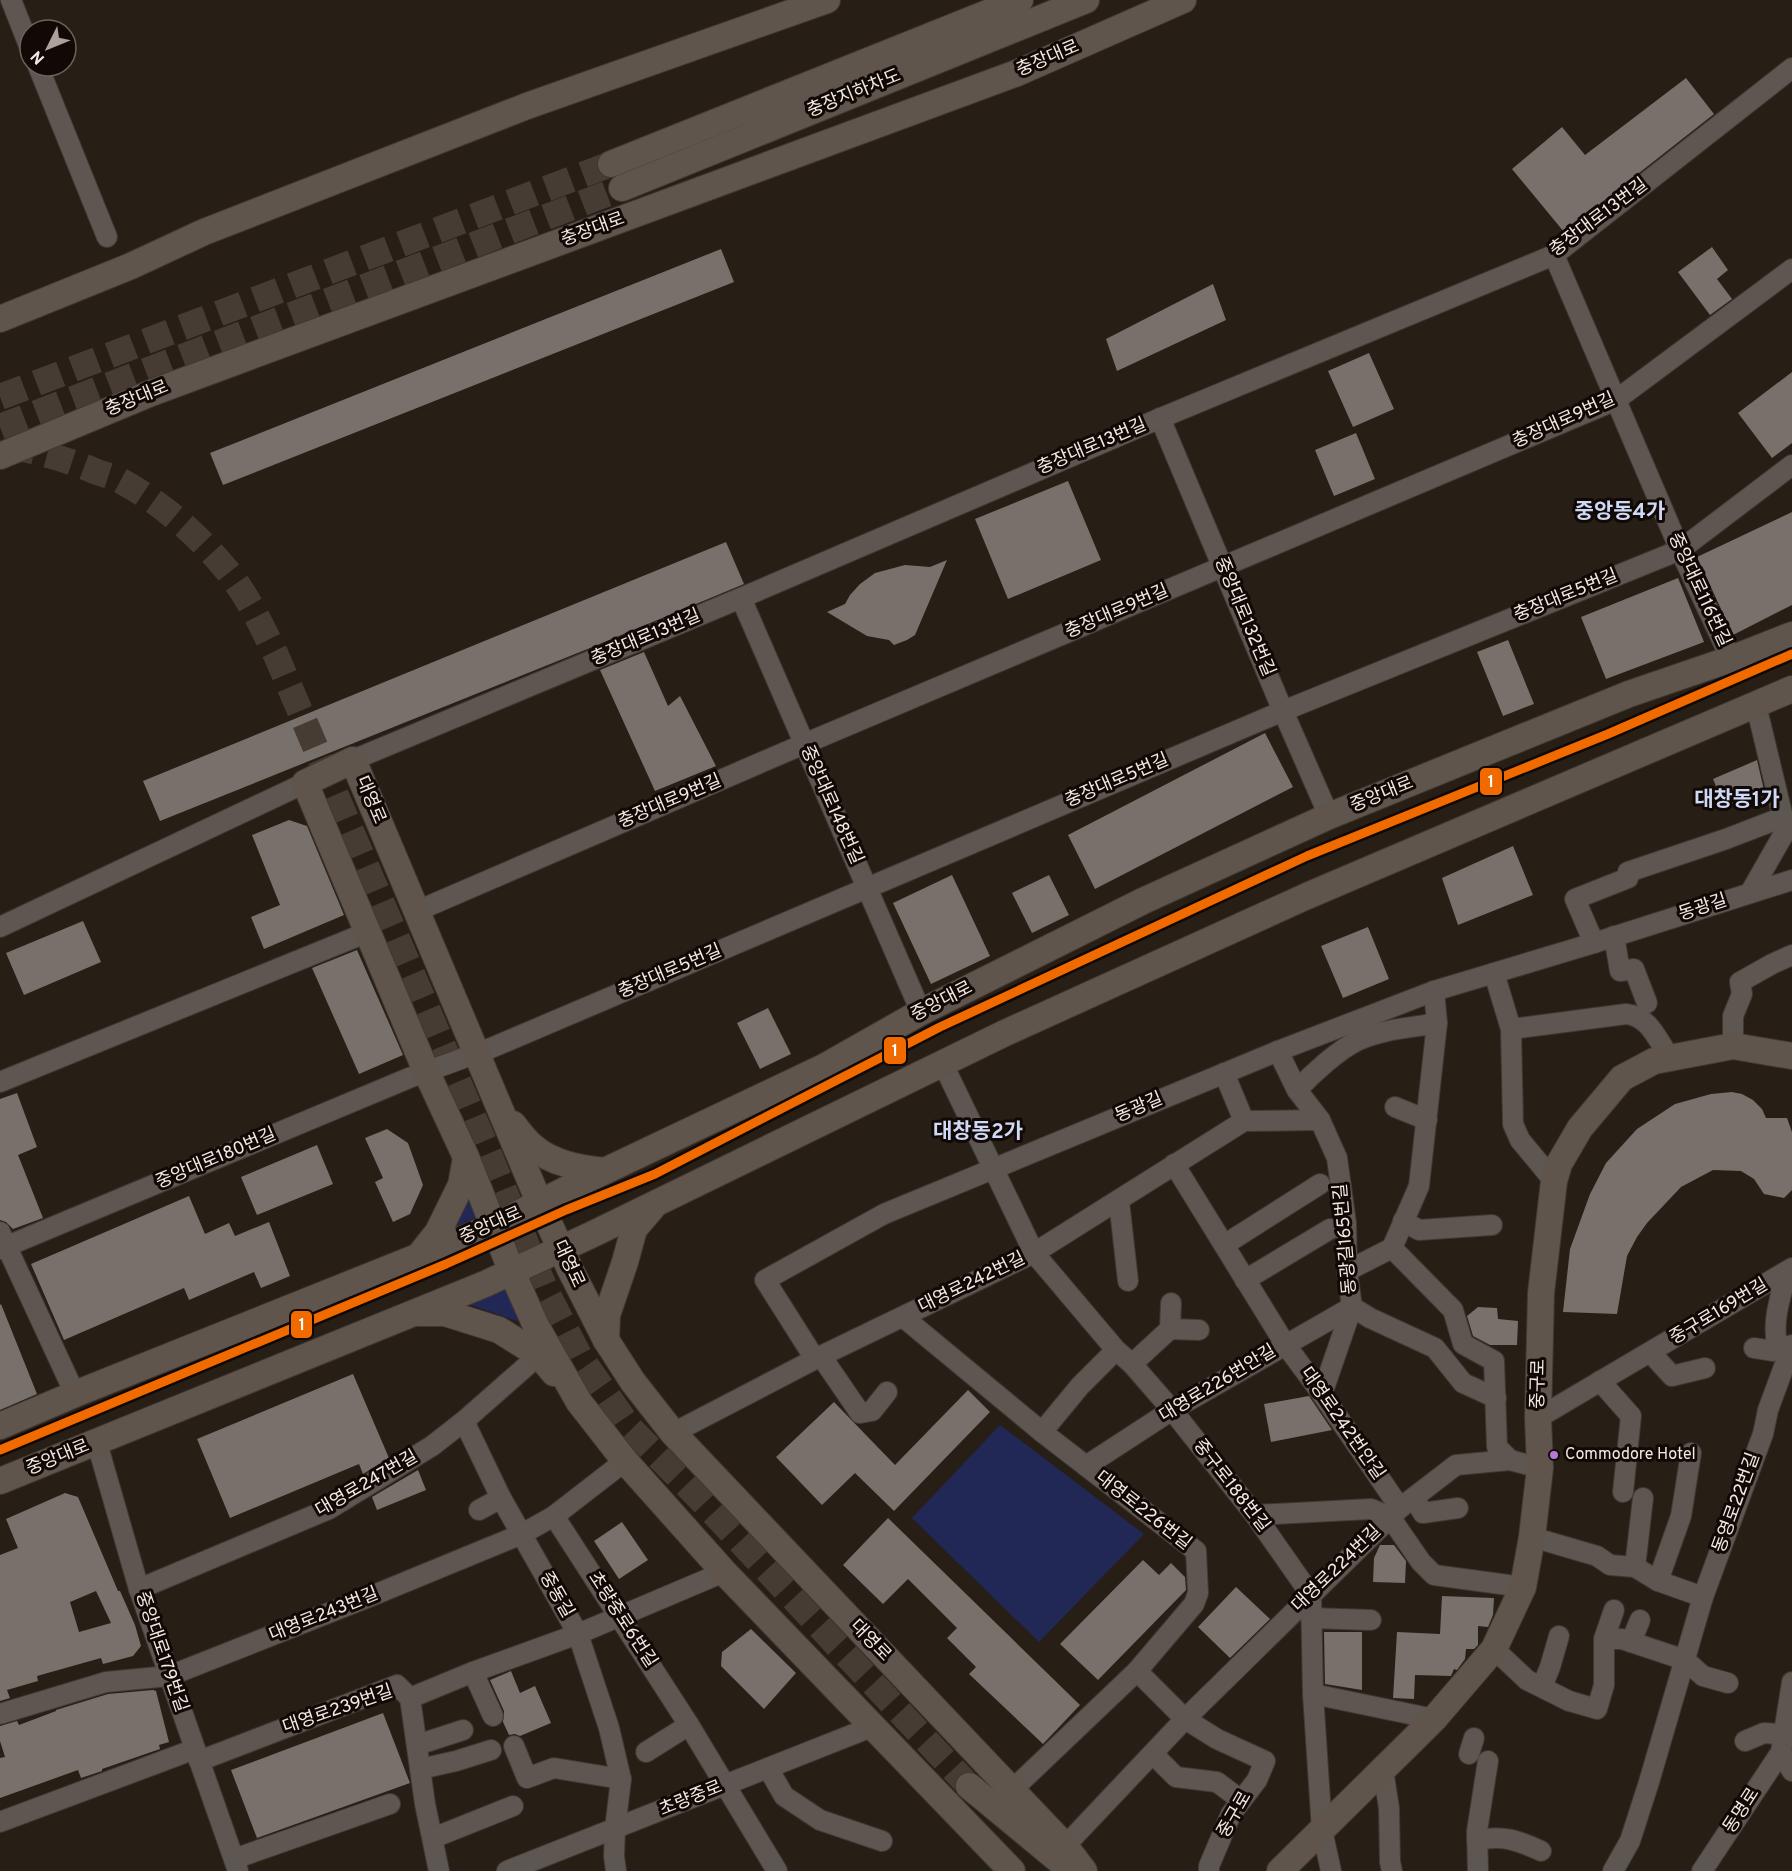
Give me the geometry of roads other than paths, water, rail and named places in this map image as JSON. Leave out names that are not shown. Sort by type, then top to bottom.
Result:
[{"type":"main road","points":[[0,319],[131,266],[204,232],[527,106],[827,0]]},
{"type":"main road","name":"충장지하차도","points":[[611,164],[1020,0]]},
{"type":"main road","name":"충장지하차도","points":[[622,188],[1086,0]]},
{"type":"main road","name":"충장대로","points":[[0,456],[151,393],[1017,73],[1184,0]]},
{"type":"main road","name":"중앙대로","points":[[0,1426],[492,1227],[824,1067],[921,1012],[1143,902],[1329,816],[1629,694],[1792,636]]},
{"type":"main road","name":"중앙대로","points":[[0,1481],[512,1272],[943,1064],[1307,896],[1792,688]]},
{"type":"main road","name":"대영로","points":[[305,783],[353,760],[540,1204],[606,1340],[633,1382],[673,1433],[1065,1846],[1084,1871]]},
{"type":"main road","points":[[305,783],[426,1071],[466,1157],[492,1227],[536,1326],[579,1402]]},
{"type":"main road","name":"중구로","points":[[1280,1871],[1434,1719],[1494,1649],[1523,1587],[1532,1537],[1540,1468],[1538,1418],[1541,1293],[1554,1181],[1559,1164],[1580,1128],[1622,1077],[1654,1061],[1733,1047],[1792,1056]]},
{"type":"main road","points":[[503,1114],[533,1148],[560,1162],[605,1171]]},
{"type":"main road","points":[[418,1257],[438,1232],[462,1185],[466,1157]]},
{"type":"main road","points":[[606,1340],[607,1315],[625,1262],[633,1229],[657,1203]]},
{"type":"main road","points":[[410,1314],[445,1313],[499,1330],[539,1355],[625,1461],[724,1572],[1012,1871]]},
{"type":"main road","points":[[1026,1871],[969,1786],[1054,1858],[1073,1871]]},
{"type":"street","points":[[11,0],[18,18]]},
{"type":"street","name":"충장대로13번길","points":[[353,760],[741,598],[1160,418],[1554,255],[1792,68]]},
{"type":"street","points":[[43,78],[107,237]]},
{"type":"street","name":"중앙대로116번길","points":[[1554,255],[1680,550],[1731,659]]},
{"type":"street","name":"충장대로9번길","points":[[417,911],[804,744],[1616,400],[1792,269]]},
{"type":"street","name":"중앙대로132번길","points":[[1160,418],[1329,816]]},
{"type":"street","name":"충장대로5번길","points":[[426,1071],[477,1053],[1283,711],[1680,550],[1792,465]]},
{"type":"street","name":"중앙대로148번길","points":[[741,598],[921,1012]]},
{"type":"street","points":[[1750,893],[1786,830],[1783,817],[1785,792],[1756,705]]},
{"type":"street","points":[[0,927],[305,783]]},
{"type":"street","points":[[1594,943],[1575,899],[1628,879],[1628,872],[1783,817]]},
{"type":"street","name":"동광길","points":[[818,1358],[765,1280],[884,1214],[1278,1051],[1434,991],[1792,880]]},
{"type":"street","points":[[0,1082],[368,932]]},
{"type":"street","points":[[1614,936],[1620,971],[1634,969],[1647,1003]]},
{"type":"street","points":[[1733,1047],[1733,1016],[1742,994],[1740,982],[1792,955]]},
{"type":"street","points":[[1494,973],[1511,1029],[1513,1124],[1520,1140],[1554,1181]]},
{"type":"street","points":[[1347,1271],[1392,1248],[1419,1186],[1437,1023],[1434,991]]},
{"type":"street","points":[[1511,1029],[1626,1014],[1638,1015],[1645,1021],[1670,1058]]},
{"type":"street","points":[[1297,1090],[1312,1074],[1357,1041],[1379,1033],[1437,1023]]},
{"type":"street","name":"동광길165번길","points":[[1278,1051],[1297,1090],[1320,1120],[1337,1158],[1346,1223],[1347,1271],[1352,1307],[1434,1348],[1462,1383],[1496,1398]]},
{"type":"street","name":"중구로188번길","points":[[943,1064],[1034,1253],[1116,1350],[1132,1364],[1172,1410],[1255,1515],[1311,1595]]},
{"type":"street","name":"중앙대로180번길","points":[[75,1394],[2,1243],[426,1071]]},
{"type":"street","points":[[1224,1073],[1244,1121],[1320,1120]]},
{"type":"street","points":[[1395,1107],[1427,1120]]},
{"type":"street","name":"대영로242번길","points":[[673,1433],[818,1358],[1034,1253],[1244,1121]]},
{"type":"street","name":"대영로242번안길","points":[[1174,1164],[1285,1344],[1402,1507]]},
{"type":"street","points":[[1224,1245],[1320,1184]]},
{"type":"street","points":[[1119,1201],[1128,1281]]},
{"type":"street","points":[[1403,1221],[1419,1230],[1492,1225]]},
{"type":"street","points":[[1245,1280],[1330,1229]]},
{"type":"street","points":[[1392,1248],[1453,1310],[1462,1344],[1494,1360],[1497,1447],[1510,1460],[1540,1468]]},
{"type":"street","name":"중구로169번길","points":[[1538,1418],[1790,1270]]},
{"type":"street","name":"중구로169번길","points":[[1788,1346],[1774,1331],[1790,1270]]},
{"type":"street","points":[[1170,1329],[1171,1303]]},
{"type":"street","points":[[1322,1394],[1352,1307]]},
{"type":"street","name":"대영로226번안길","points":[[1086,1466],[1172,1410],[1352,1307]]},
{"type":"street","name":"대영로226번길","points":[[903,1317],[1042,1432],[1196,1551],[1198,1593],[1194,1604],[1137,1671],[1012,1790]]},
{"type":"street","points":[[1132,1364],[1170,1329],[1199,1330]]},
{"type":"street","points":[[1754,1348],[1773,1351],[1788,1346]]},
{"type":"street","name":"동영로22번길","points":[[1613,1871],[1630,1841],[1703,1597],[1763,1434],[1788,1346]]},
{"type":"street","points":[[1042,1432],[1080,1386],[1116,1350]]},
{"type":"street","name":"중구로169번길","points":[[1651,1353],[1672,1376],[1705,1368]]},
{"type":"street","name":"대영로247번길","points":[[139,1589],[329,1509],[432,1446],[539,1355]]},
{"type":"street","points":[[818,1358],[860,1413],[872,1411],[887,1392]]},
{"type":"street","points":[[1600,1381],[1631,1416],[1623,1492]]},
{"type":"street","name":"중동길","points":[[464,1421],[501,1498],[579,1634],[609,1728],[621,1779],[615,1829],[616,1871]]},
{"type":"street","name":"중앙대로179번길","points":[[97,1443],[139,1589],[236,1865],[390,1804]]},
{"type":"street","points":[[1658,1581],[1681,1516],[1691,1453]]},
{"type":"street","name":"대영로224번길","points":[[1065,1846],[1185,1719],[1402,1507],[1456,1465],[1510,1460]]},
{"type":"street","name":"대영로243번길","points":[[0,1714],[106,1682],[169,1676],[522,1534],[554,1516],[625,1461]]},
{"type":"street","points":[[479,1510],[501,1498]]},
{"type":"street","points":[[1635,1567],[1643,1498]]},
{"type":"street","points":[[1402,1507],[1421,1562],[1434,1575],[1523,1587]]},
{"type":"street","points":[[1255,1515],[1402,1507],[1423,1513],[1458,1508]]},
{"type":"street","name":"초량중로6번길","points":[[554,1516],[689,1725],[777,1871]]},
{"type":"street","points":[[1532,1537],[1596,1556],[1610,1565],[1635,1567],[1658,1581],[1703,1597]]},
{"type":"street","name":"대영로239번길","points":[[197,1755],[397,1685],[411,1698],[473,1672],[579,1634],[724,1572]]},
{"type":"street","points":[[1311,1595],[1313,1694],[1322,1830],[1331,1871]]},
{"type":"street","points":[[1494,1649],[1527,1680],[1569,1701],[1597,1709],[1604,1685],[1604,1639],[1614,1610]]},
{"type":"street","points":[[1311,1618],[1371,1620]]},
{"type":"street","points":[[1631,1642],[1640,1620]]},
{"type":"street","points":[[1542,1687],[1551,1667],[1559,1636]]},
{"type":"street","points":[[1604,1639],[1622,1639],[1685,1660],[1703,1676],[1728,1683]]},
{"type":"street","points":[[1137,1671],[1185,1719]]},
{"type":"street","points":[[473,1672],[492,1716]]},
{"type":"street","points":[[1792,1682],[1785,1740],[1792,1772]]},
{"type":"street","points":[[1313,1694],[1434,1719]]},
{"type":"street","points":[[411,1698],[425,1804],[439,1871]]},
{"type":"street","name":"중구로","points":[[1185,1719],[1217,1739],[1266,1761],[1257,1780],[1231,1814],[1209,1866],[1209,1871]]},
{"type":"street","points":[[646,1752],[689,1725]]},
{"type":"street","name":"초량중로","points":[[507,1871],[874,1726]]},
{"type":"street","points":[[417,1744],[463,1730]]},
{"type":"street","points":[[1745,1741],[1764,1733],[1785,1740]]},
{"type":"street","name":"동명로","points":[[1702,1871],[1785,1740]]},
{"type":"street","points":[[514,1746],[527,1778],[554,1768],[621,1779]]},
{"type":"street","points":[[420,1769],[491,1750]]},
{"type":"street","points":[[1153,1754],[1176,1777],[1217,1782],[1241,1800]]},
{"type":"street","points":[[0,1822],[197,1755]]},
{"type":"street","points":[[1478,1871],[1476,1831],[1488,1761]]},
{"type":"street","points":[[768,1768],[784,1796],[820,1820],[882,1841]]},
{"type":"street","points":[[1383,1770],[1389,1808],[1392,1871]]},
{"type":"street","points":[[433,1839],[513,1806]]},
{"type":"street","points":[[1477,1840],[1494,1837],[1515,1840],[1541,1851]]},
{"type":"street","points":[[759,1871],[762,1845]]},
{"type":"tunnel","points":[[0,397],[611,164]]},
{"type":"tunnel","points":[[0,427],[622,188]]},
{"type":"tunnel","points":[[9,446],[76,464],[117,479],[137,490],[165,509],[190,531],[233,578],[253,610],[276,655],[546,1291],[579,1355],[630,1428],[703,1502],[969,1786]]},
{"type":"place","name":"Commodore Hotel","points":[[1554,1455]]},
{"type":"district","name":"중앙동4가","points":[[1620,512]]},
{"type":"district","name":"대창동1가","points":[[1737,800]]},
{"type":"district","name":"대창동2가","points":[[978,1132]]}]
